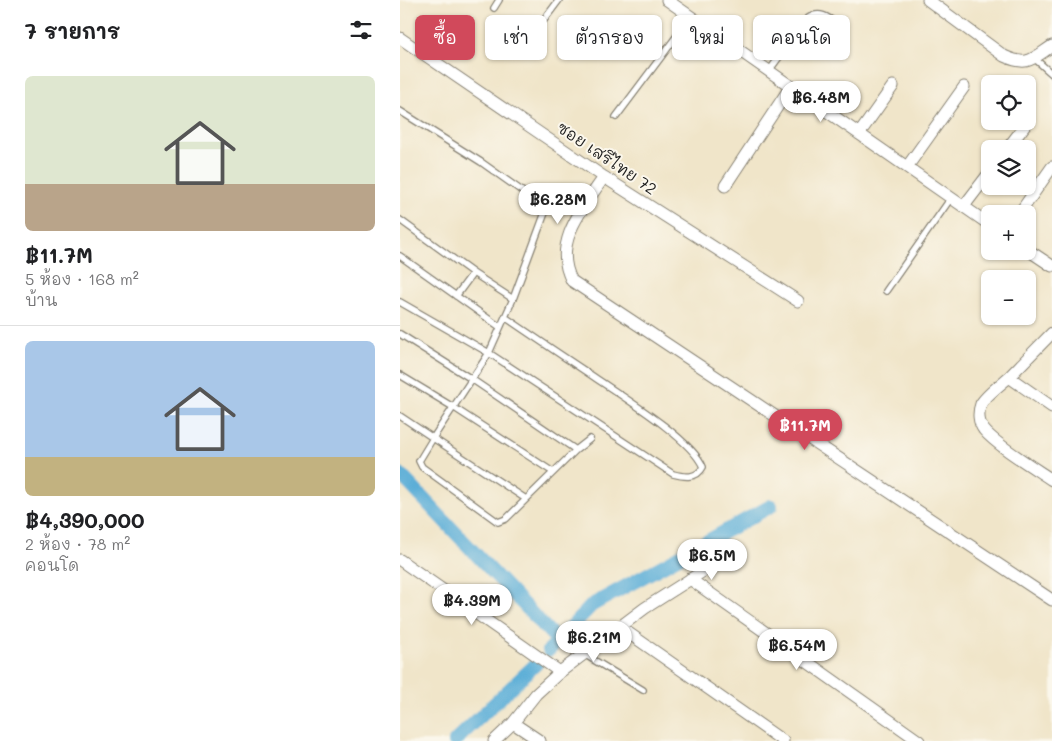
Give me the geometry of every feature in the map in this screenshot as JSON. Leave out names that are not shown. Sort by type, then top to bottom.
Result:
[{"type":"street","points":[[667,0],[688,15]]},
{"type":"street","points":[[928,0],[1004,56],[1017,62],[1028,61],[1052,46]]},
{"type":"street","name":"ซอย เสรีไทย 72","points":[[400,38],[604,177],[798,301]]},
{"type":"street","points":[[743,53],[981,218]]},
{"type":"street","points":[[724,186],[791,86]]},
{"type":"street","points":[[859,134],[893,86]]},
{"type":"street","points":[[907,167],[964,87]]},
{"type":"street","points":[[1025,205],[1052,167]]},
{"type":"street","points":[[604,177],[570,232],[564,253],[566,269],[572,281],[1052,600]]},
{"type":"street","points":[[964,206],[981,184]]},
{"type":"street","points":[[1036,255],[1052,266]]},
{"type":"street","points":[[1052,332],[982,402],[979,413],[980,422],[984,430],[1000,444],[1052,480]]},
{"type":"street","points":[[1008,377],[1052,406]]},
{"type":"street","points":[[400,560],[560,672]]},
{"type":"street","points":[[494,741],[513,723],[536,694],[560,672],[645,608],[719,561]]},
{"type":"street","points":[[690,580],[919,741]]},
{"type":"street","points":[[620,627],[782,741]]},
{"type":"street","points":[[513,723],[540,741]]},
{"type":"lane","points":[[494,8],[499,0]]},
{"type":"lane","points":[[547,16],[559,0]]},
{"type":"lane","points":[[616,117],[672,42]]},
{"type":"lane","points":[[1034,58],[1052,74]]},
{"type":"lane","points":[[769,71],[777,60]]},
{"type":"lane","points":[[400,110],[481,162],[546,210],[513,299],[489,353],[433,438],[419,461],[420,464],[498,522],[506,520],[553,472],[590,439]]},
{"type":"lane","points":[[886,291],[951,198]]},
{"type":"lane","points":[[400,220],[473,273],[513,299]]},
{"type":"lane","points":[[400,256],[500,327]]},
{"type":"lane","points":[[456,296],[473,273]]},
{"type":"lane","points":[[400,302],[489,353],[673,474],[684,477],[700,472],[702,467],[700,461],[691,450],[653,418],[505,317]]},
{"type":"lane","points":[[400,334],[473,380],[576,450]]},
{"type":"lane","points":[[400,375],[454,407],[553,472]]},
{"type":"lane","points":[[400,416],[526,499]]},
{"type":"lane","points":[[584,654],[643,690]]},
{"type":"waterway","points":[[400,474],[558,641]]},
{"type":"waterway","points":[[549,650],[592,605],[771,506]]},
{"type":"waterway","points":[[455,741],[536,664]]}]
